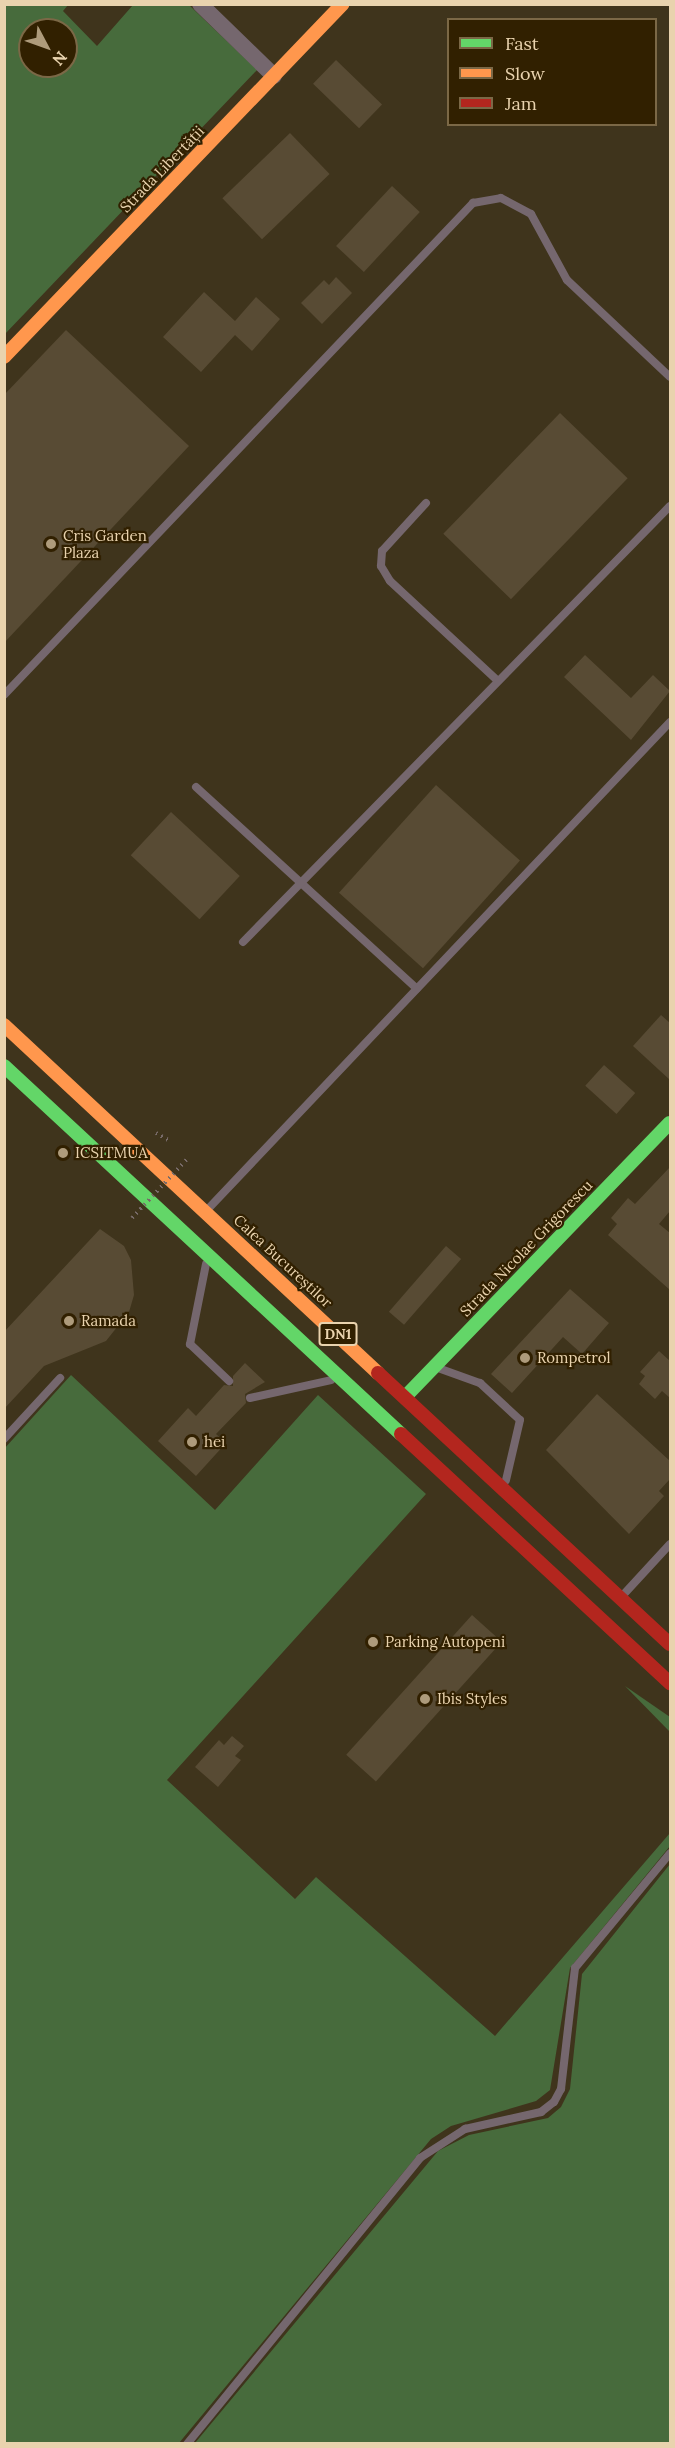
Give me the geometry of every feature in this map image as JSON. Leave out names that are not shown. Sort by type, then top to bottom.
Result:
[{"type":"main road","name":"Strada Libertății","points":[[4,357],[342,4]]},
{"type":"main road","name":"Calea Bucureștilor","points":[[4,1025],[670,1644]]},
{"type":"main road","name":"DN1","points":[[4,1066],[670,1683]]},
{"type":"main road","name":"Strada Nicolae Grigorescu","points":[[405,1396],[670,1123]]},
{"type":"street","points":[[200,4],[274,76]]},
{"type":"lane","points":[[4,695],[473,203],[501,198],[531,214],[567,280],[670,377]]},
{"type":"lane","points":[[426,503],[382,551],[381,566],[390,581],[496,679]]},
{"type":"lane","points":[[243,942],[496,679],[670,506]]},
{"type":"lane","points":[[206,1212],[670,722]]},
{"type":"lane","points":[[196,787],[417,990]]},
{"type":"lane","points":[[208,1255],[190,1344],[229,1381]]},
{"type":"lane","points":[[434,1367],[480,1383],[520,1420],[503,1490]]},
{"type":"lane","points":[[4,1439],[60,1378]]},
{"type":"lane","points":[[250,1398],[342,1378]]},
{"type":"lane","points":[[620,1598],[670,1544]]},
{"type":"lane","points":[[187,2444],[420,2158],[465,2128],[541,2112],[554,2102],[561,2089],[575,1968],[670,1854]]},
{"type":"path","points":[[132,1218],[188,1158]]},
{"type":"green space","points":[[5,5],[68,5],[63,11],[70,18],[18,18],[18,78],[78,78],[78,26],[97,46],[133,5],[189,5],[257,70],[5,334]]},
{"type":"green space","points":[[71,1375],[215,1510],[318,1395],[426,1494],[167,1780],[295,1899],[316,1877],[495,2036],[670,1833],[670,1846],[570,1968],[550,2090],[536,2101],[451,2126],[431,2139],[179,2443],[5,2443],[4,1449]]},
{"type":"green space","points":[[625,1686],[670,1717],[670,1732]]},
{"type":"green space","points":[[670,1864],[670,2443],[195,2443],[438,2151],[469,2135],[548,2118],[561,2107],[570,2089],[582,1974]]},
{"type":"building","points":[[336,60],[382,104],[359,128],[313,84]]},
{"type":"building","points":[[290,133],[330,174],[262,239],[222,198]]},
{"type":"building","points":[[392,186],[420,212],[364,272],[336,246]]},
{"type":"building","points":[[336,277],[352,293],[322,324],[301,303],[324,280],[329,285]]},
{"type":"building","points":[[204,292],[235,321],[256,297],[280,319],[252,351],[235,335],[201,372],[163,337]]},
{"type":"building","name":"Cris Garden Plaza","points":[[66,330],[189,446],[4,643],[4,395]]},
{"type":"building","points":[[560,413],[628,478],[511,599],[443,534]]},
{"type":"building","points":[[585,655],[631,698],[653,675],[670,691],[631,740],[564,677]]},
{"type":"building","points":[[436,785],[520,861],[423,968],[339,893]]},
{"type":"building","points":[[171,812],[240,876],[200,919],[131,855]]},
{"type":"building","points":[[661,1015],[670,1023],[670,1080],[633,1046]]},
{"type":"building","points":[[604,1065],[635,1093],[616,1114],[585,1086]]},
{"type":"building","points":[[670,1167],[670,1211],[659,1224],[670,1233],[670,1290],[608,1235],[617,1224],[611,1218],[628,1198],[635,1204]]},
{"type":"building","name":"Ramada","points":[[100,1229],[124,1246],[131,1260],[134,1295],[129,1312],[106,1341],[44,1366],[4,1409],[4,1332]]},
{"type":"building","points":[[446,1246],[461,1259],[404,1325],[389,1312]]},
{"type":"building","points":[[570,1289],[609,1323],[582,1354],[563,1337],[512,1393],[491,1374]]},
{"type":"building","points":[[659,1351],[670,1361],[670,1398],[662,1391],[655,1399],[639,1384],[645,1376],[640,1372]]},
{"type":"building","points":[[245,1363],[265,1382],[245,1394],[246,1403],[216,1434],[226,1443],[196,1476],[158,1441],[188,1408],[196,1416],[224,1385],[233,1386],[233,1376]]},
{"type":"building","points":[[597,1394],[670,1461],[670,1479],[659,1491],[664,1496],[629,1534],[546,1450]]},
{"type":"building","name":"Ibis Styles","points":[[472,1615],[502,1642],[376,1781],[346,1755]]},
{"type":"building","points":[[232,1736],[244,1746],[235,1756],[241,1760],[218,1787],[195,1767],[219,1740],[224,1745]]},
{"type":"traffic: fast","points":[[4,1066],[401,1434]]},
{"type":"traffic: fast","points":[[405,1397],[670,1123]]},
{"type":"traffic: slow","points":[[4,357],[342,4]]},
{"type":"traffic: slow","points":[[4,1025],[378,1373]]},
{"type":"traffic: jam","points":[[378,1373],[670,1644]]},
{"type":"traffic: jam","points":[[401,1434],[670,1683]]},
{"type":"place","name":"Cris Garden Plaza","points":[[51,544]]},
{"type":"place","name":"ICSITMUA","points":[[63,1153]]},
{"type":"place","name":"Ramada","points":[[69,1321]]},
{"type":"place","name":"Rompetrol","points":[[525,1358]]},
{"type":"place","name":"hei","points":[[192,1442]]},
{"type":"place","name":"Parking Autopeni","points":[[373,1642]]},
{"type":"place","name":"Ibis Styles","points":[[425,1699]]}]
